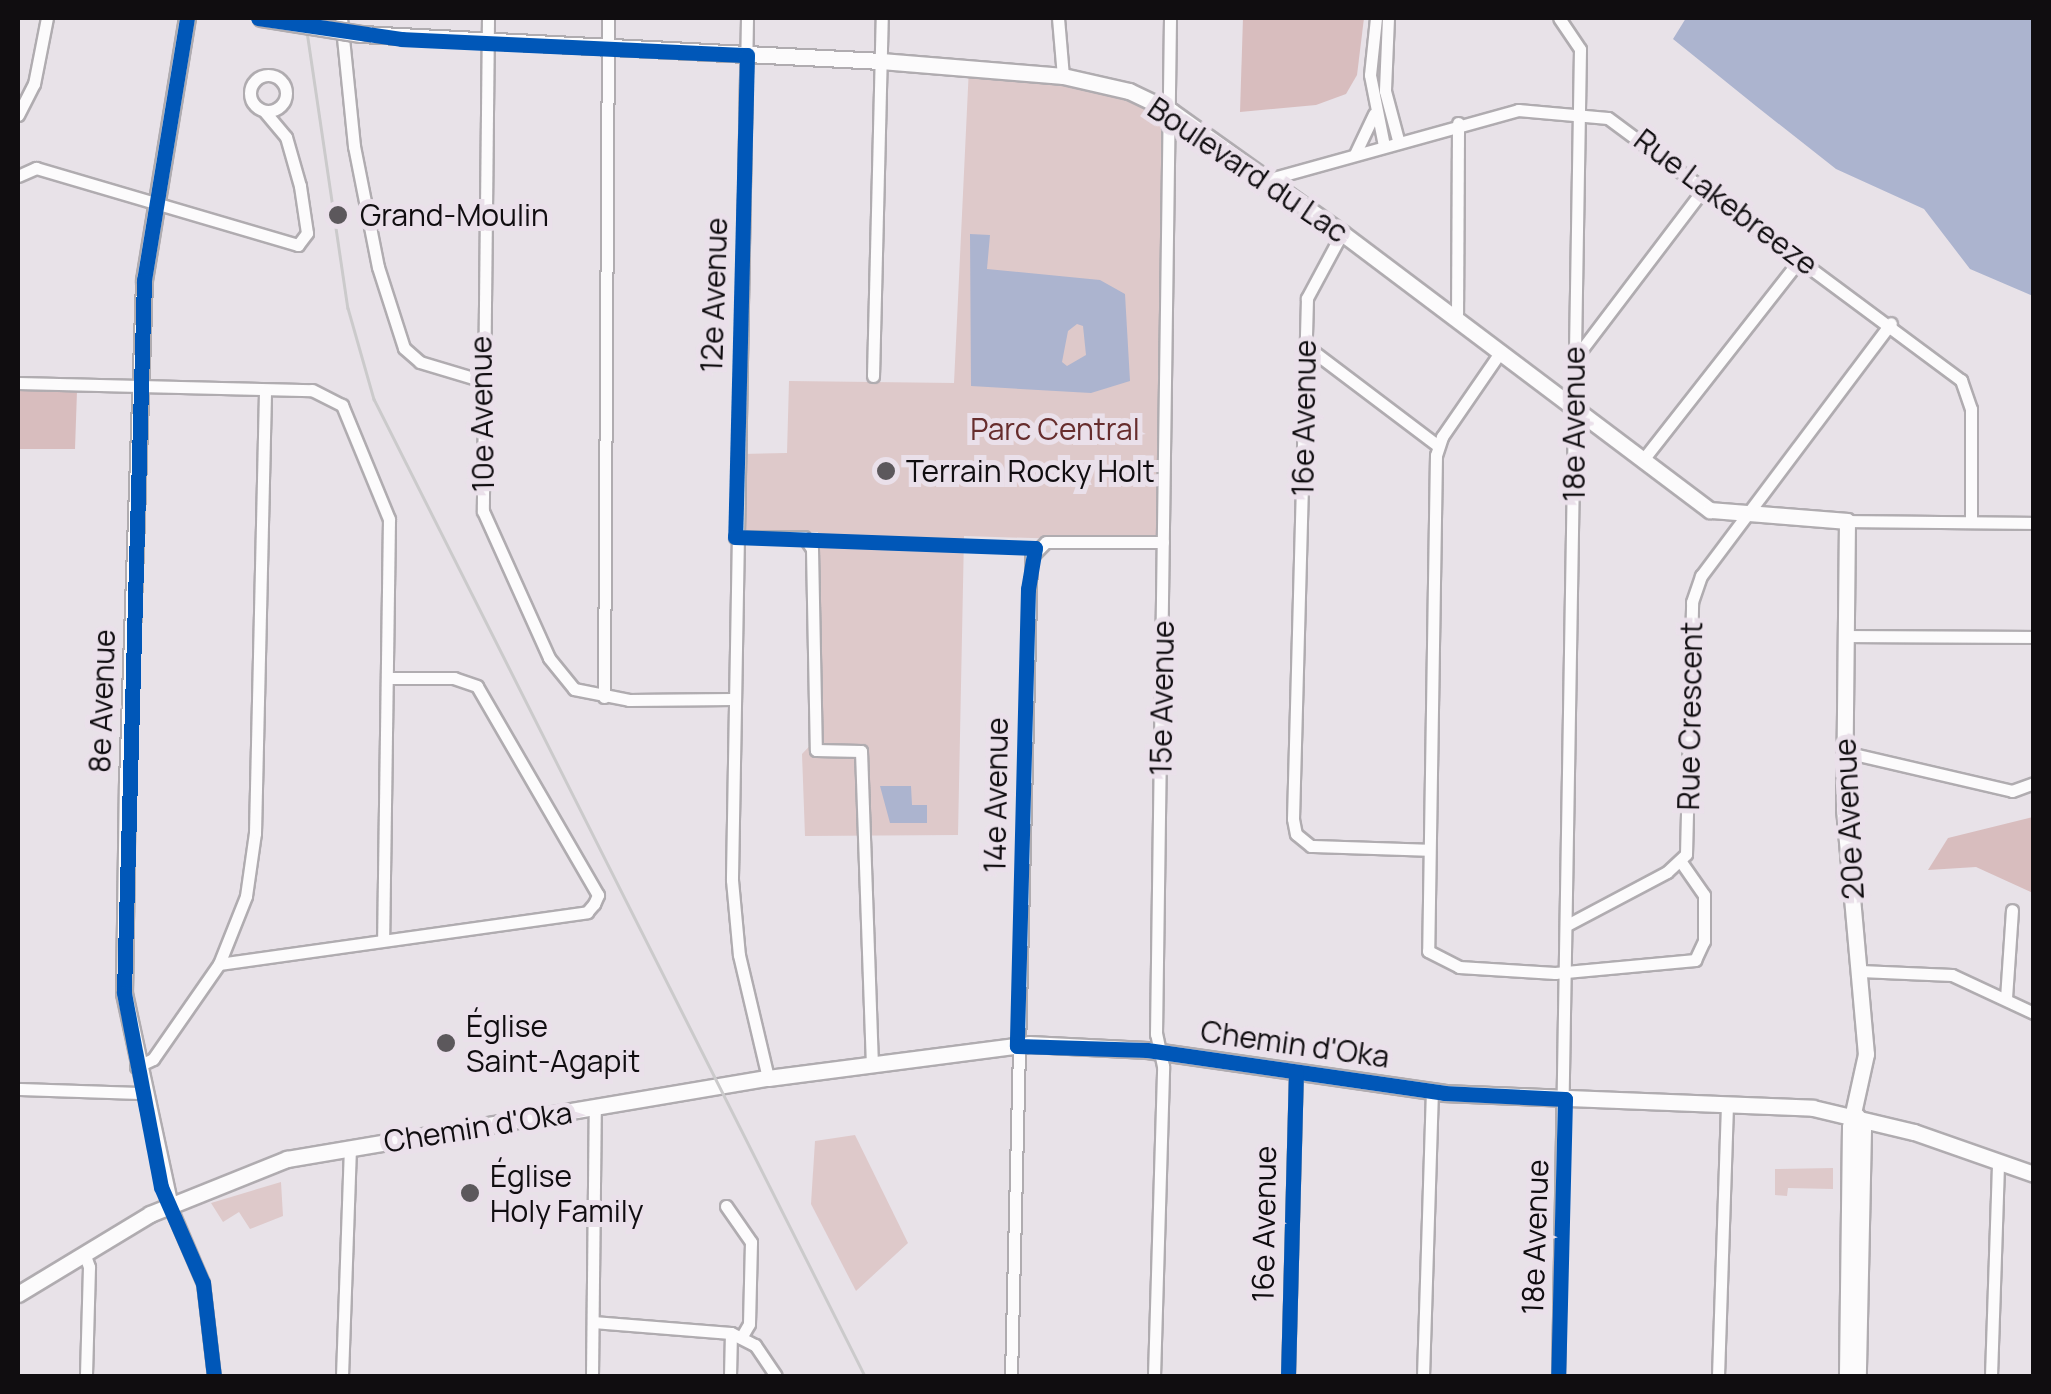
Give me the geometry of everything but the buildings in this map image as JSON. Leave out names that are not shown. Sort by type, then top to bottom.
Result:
[{"type":"street","points":[[18,116],[34,84],[47,18]]},
{"type":"street","name":"8e Avenue","points":[[188,18],[144,280],[124,993],[141,1094],[170,1206],[203,1283],[214,1376]]},
{"type":"street","name":"Boulevard du Lac","points":[[259,18],[361,34],[881,61],[1063,76],[1130,91],[1168,110],[1342,233],[1710,510],[1746,517],[1847,521],[2034,522]]},
{"type":"street","points":[[341,18],[354,146],[378,268],[404,348],[420,362],[480,380]]},
{"type":"street","name":"10e Avenue","points":[[488,18],[480,380],[483,511],[555,668],[574,688],[604,697],[732,699]]},
{"type":"street","points":[[604,697],[608,18]]},
{"type":"street","name":"12e Avenue","points":[[747,18],[732,699],[738,954],[768,1078]]},
{"type":"street","points":[[873,376],[882,18]]},
{"type":"street","points":[[1058,18],[1063,76]]},
{"type":"street","name":"15e Avenue","points":[[1154,1376],[1170,18]]},
{"type":"street","points":[[1376,18],[1370,76],[1384,146]]},
{"type":"street","points":[[1388,18],[1386,92],[1398,140]]},
{"type":"street","name":"18e Avenue","points":[[1558,1376],[1580,49],[1560,18]]},
{"type":"street","points":[[18,176],[36,168],[290,245],[304,239],[307,220],[286,137],[286,96],[279,79],[257,78],[251,99],[286,137]]},
{"type":"street","points":[[264,111],[280,106],[286,96]]},
{"type":"street","name":"Rue Lakebreeze","points":[[1266,180],[1398,140],[1535,108],[1577,111],[1630,129],[1962,380],[1970,396],[1971,521]]},
{"type":"street","points":[[1355,154],[1375,110]]},
{"type":"street","points":[[1457,320],[1458,124]]},
{"type":"street","points":[[1573,361],[1706,187]]},
{"type":"street","name":"16e Avenue","points":[[1342,233],[1310,285],[1296,834],[1310,846],[1334,850],[1430,850]]},
{"type":"street","points":[[1642,461],[1801,258]]},
{"type":"street","name":"Rue Crescent","points":[[1681,862],[1687,835],[1692,602],[1701,576],[1891,324]]},
{"type":"street","points":[[1306,346],[1438,446]]},
{"type":"street","points":[[1500,354],[1438,446],[1430,850],[1432,957],[1459,967],[1567,970],[1695,960],[1704,941],[1704,896],[1681,862],[1567,925]]},
{"type":"street","points":[[18,384],[312,390],[342,405],[386,502],[383,936]]},
{"type":"street","points":[[136,1067],[154,1059],[219,964],[246,896],[255,832],[266,390]]},
{"type":"street","name":"20e Avenue","points":[[1847,521],[1845,752],[1866,1054],[1857,1116],[1850,1127],[1847,1376]]},
{"type":"street","points":[[735,537],[800,537],[812,549],[816,750],[861,751],[872,1063]]},
{"type":"street","name":"14e Avenue","points":[[1011,1376],[1031,558],[1038,545],[1050,541],[1163,542]]},
{"type":"street","points":[[1846,636],[2034,637]]},
{"type":"street","points":[[219,964],[383,936],[587,912],[594,904],[598,895],[477,686],[454,678],[387,678]]},
{"type":"street","points":[[1845,752],[2012,792],[2034,783]]},
{"type":"street","points":[[2006,998],[2012,910]]},
{"type":"street","points":[[1860,971],[1952,974],[2034,1013]]},
{"type":"street","name":"Chemin d'Oka","points":[[18,1294],[170,1206],[277,1162],[768,1078],[1018,1046],[1160,1052],[1432,1090],[1565,1100],[1727,1104],[1857,1116],[2034,1174]]},
{"type":"street","name":"16e Avenue","points":[[1288,1376],[1296,1072]]},
{"type":"street","points":[[18,1089],[141,1094]]},
{"type":"street","points":[[1423,1376],[1432,1090]]},
{"type":"street","points":[[1718,1376],[1727,1104]]},
{"type":"street","points":[[592,1376],[595,1109]]},
{"type":"street","name":"20e Avenue","points":[[1857,1116],[1863,1129],[1858,1376]]},
{"type":"street","points":[[342,1376],[350,1148]]},
{"type":"street","points":[[1992,1376],[1998,1160]]},
{"type":"street","points":[[726,1206],[751,1242],[749,1324],[736,1336],[730,1376]]},
{"type":"street","points":[[84,1253],[89,1267],[86,1376]]},
{"type":"street","points":[[593,1322],[705,1326],[756,1345],[776,1376]]},
{"type":"green space","name":"Parc Central","points":[[969,67],[1094,80],[1167,105],[1163,542],[964,536],[958,835],[805,836],[802,754],[822,733],[818,532],[741,531],[742,454],[787,453],[789,381],[954,383]]},
{"type":"green space","points":[[855,1135],[908,1243],[856,1291],[811,1204],[815,1141]]},
{"type":"green space","points":[[1833,1168],[1833,1189],[1788,1188],[1787,1196],[1775,1195],[1775,1169]]},
{"type":"green space","points":[[281,1182],[283,1216],[250,1229],[239,1212],[223,1222],[211,1203]]},
{"type":"shaded area","points":[[1243,18],[1364,18],[1357,75],[1346,94],[1316,105],[1240,112]]},
{"type":"shaded area","points":[[18,387],[77,391],[75,449],[18,449]]},
{"type":"shaded area","points":[[2033,817],[2033,893],[1976,867],[1928,870],[1948,838]]},
{"type":"water","points":[[1686,18],[2033,18],[2033,296],[1970,269],[1924,209],[1836,169],[1756,106],[1673,39]]},
{"type":"water","points":[[970,234],[990,235],[987,269],[1100,280],[1125,294],[1130,381],[1091,393],[971,386]],"holes":[[[1077,324],[1083,326],[1086,355],[1067,366],[1062,362],[1068,331]]]},
{"type":"water","points":[[880,786],[911,786],[912,805],[927,805],[927,823],[890,823]]},
{"type":"tram line","points":[[305,18],[348,308],[374,399],[865,1376]]},
{"type":"cycle path","points":[[187,18],[144,280],[124,993],[161,1187],[203,1283],[214,1376]]},
{"type":"cycle path","points":[[258,18],[402,39],[747,55],[735,537],[1035,548],[1028,589],[1017,1046],[1147,1050],[1444,1093],[1565,1099],[1558,1376]]},
{"type":"cycle path","points":[[1288,1376],[1296,1072]]},
{"type":"place","name":"Grand-Moulin","points":[[338,215]]},
{"type":"place","name":"Terrain Rocky Holt","points":[[886,471]]},
{"type":"place","name":"Église Saint-Agapit","points":[[446,1043]]},
{"type":"place","name":"Église Holy Family","points":[[470,1193]]}]
